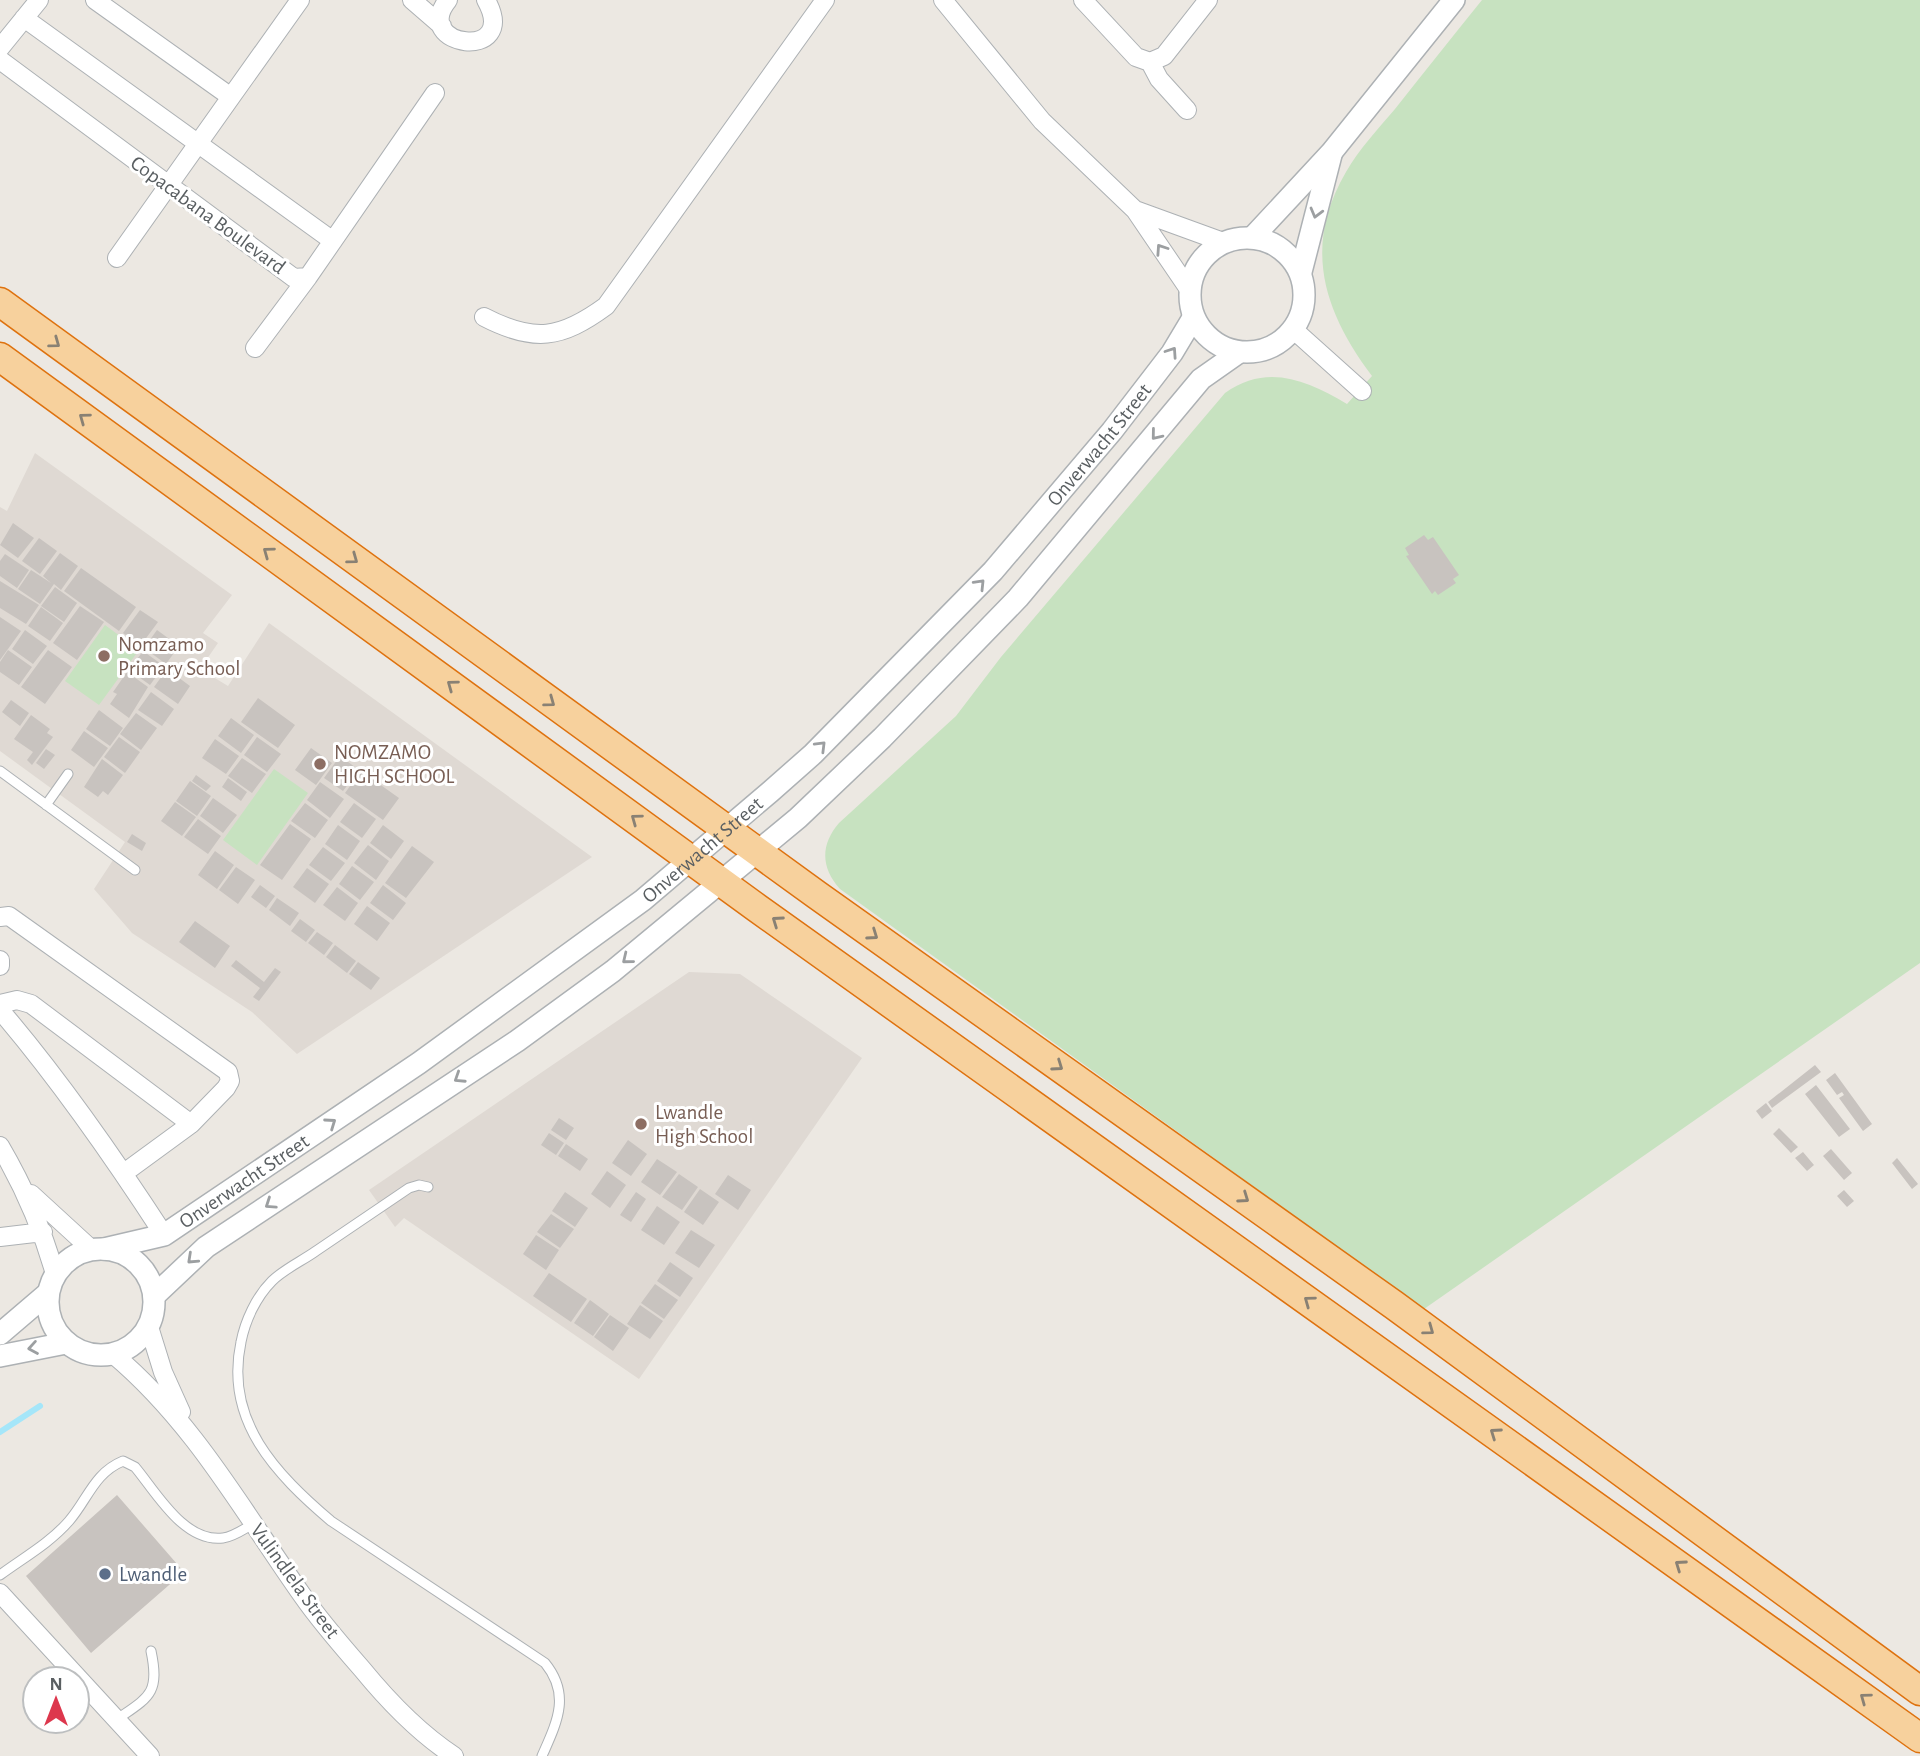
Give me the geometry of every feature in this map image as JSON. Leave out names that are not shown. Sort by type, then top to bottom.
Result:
[{"type":"highway","points":[[0,302],[726,830],[1394,1304],[1920,1691]]},
{"type":"highway","points":[[0,358],[691,859],[1920,1738]]},
{"type":"street","points":[[0,48],[39,0]]},
{"type":"street","points":[[95,0],[231,97]]},
{"type":"street","points":[[117,258],[300,0]]},
{"type":"street","points":[[412,0],[442,26],[449,37],[461,43],[474,43],[486,36],[492,25],[493,4]]},
{"type":"street","points":[[442,26],[441,14],[448,0]]},
{"type":"street","points":[[484,317],[512,331],[537,335],[563,332],[606,306],[825,0]]},
{"type":"street","points":[[943,0],[1042,121],[1135,209],[1188,288],[1193,318],[1212,342],[1238,353],[1270,349],[1294,330],[1305,302],[1301,272],[1331,153]]},
{"type":"street","points":[[1083,0],[1136,57],[1150,62],[1159,79],[1187,110]]},
{"type":"street","points":[[1150,62],[1164,56],[1208,0]]},
{"type":"street","points":[[1253,237],[1331,153],[1454,0]]},
{"type":"street","points":[[24,18],[333,240]]},
{"type":"street","name":"Copacabana Boulevard","points":[[0,60],[293,278],[308,277],[435,93]]},
{"type":"street","points":[[1135,209],[1223,242]]},
{"type":"street","points":[[1188,288],[1199,260],[1223,242],[1253,237],[1282,248],[1301,272]]},
{"type":"street","points":[[255,348],[308,277]]},
{"type":"street","name":"Onverwacht Street","points":[[98,1249],[164,1235],[521,992],[643,900],[726,830],[813,754],[993,571],[1112,431],[1172,353],[1193,318]]},
{"type":"street","points":[[1294,330],[1362,391]]},
{"type":"street","name":"Onverwacht Street","points":[[154,1296],[206,1247],[517,1041],[612,971],[798,818],[958,661],[1018,598],[1201,379],[1238,353]]},
{"type":"street","points":[[0,917],[9,916],[228,1072],[230,1081],[226,1088],[191,1124],[124,1173]]},
{"type":"street","points":[[0,960],[0,966]]},
{"type":"street","points":[[0,1004],[16,1000],[32,1004],[191,1124]]},
{"type":"street","points":[[0,1010],[38,1056],[124,1173],[164,1235]]},
{"type":"street","points":[[0,1146],[24,1187],[43,1232],[52,1284],[51,1320],[66,1343],[83,1353],[113,1354],[134,1344],[149,1327],[154,1312],[154,1296],[143,1269],[119,1252],[98,1249],[65,1262],[52,1284],[0,1334]]},
{"type":"street","points":[[24,1187],[98,1249]]},
{"type":"street","points":[[0,1237],[43,1232]]},
{"type":"street","name":"Vulindlela Street","points":[[149,1327],[163,1372],[188,1427]]},
{"type":"street","points":[[0,1356],[66,1343]]},
{"type":"street","name":"Vulindlela Street","points":[[113,1354],[148,1383],[188,1427],[303,1597],[339,1642],[414,1725],[454,1756]]},
{"type":"street","points":[[0,1593],[150,1756]]},
{"type":"street","name":"Vulindlela Street","points":[[414,1725],[432,1756]]},
{"type":"lane","points":[[0,771],[135,870]]},
{"type":"lane","points":[[46,806],[68,775]]},
{"type":"lane","points":[[428,1187],[419,1185],[409,1188],[273,1280],[254,1307],[244,1330],[238,1354],[238,1391],[256,1443],[305,1499],[359,1541],[545,1663],[558,1682],[561,1702],[557,1722],[542,1756]]},
{"type":"lane","points":[[0,1575],[51,1539],[70,1520],[96,1479],[123,1461],[135,1467],[187,1529],[209,1538],[223,1538],[253,1524]]},
{"type":"lane","points":[[116,1720],[152,1692],[156,1679],[151,1651]]},
{"type":"shaded area","name":"NOMZAMO HIGH SCHOOL","points":[[35,453],[232,595],[203,633],[218,643],[200,669],[228,686],[269,623],[592,857],[297,1054],[252,1012],[132,933],[94,889],[125,842],[0,751],[0,507],[7,511]]},
{"type":"shaded area","name":"Lwandle High School","points":[[689,972],[740,974],[862,1058],[639,1379],[404,1218],[395,1227],[369,1190]]},
{"type":"green space","points":[[1482,0],[1920,0],[1920,963],[1424,1309],[840,889],[829,873],[825,856],[828,840],[839,823],[956,716],[1001,657],[1225,393],[1256,379],[1287,378],[1317,388],[1347,404],[1372,376],[1355,352],[1331,303],[1324,278],[1322,253],[1325,227],[1333,200],[1346,172],[1363,147]]},
{"type":"green space","points":[[105,625],[139,650],[99,705],[65,681]]},
{"type":"green space","points":[[274,769],[308,793],[257,865],[223,840]]},
{"type":"building","points":[[13,523],[34,538],[18,558],[0,545]]},
{"type":"building","points":[[1424,535],[1428,540],[1433,537],[1459,575],[1453,579],[1456,583],[1438,595],[1435,591],[1432,594],[1406,556],[1409,555],[1405,548]]},
{"type":"building","points":[[39,538],[57,551],[40,574],[22,561]]},
{"type":"building","points":[[60,553],[78,566],[61,590],[54,584],[40,604],[18,589],[31,570],[51,583],[43,576]]},
{"type":"building","points":[[5,554],[29,570],[17,588],[0,576],[0,561]]},
{"type":"building","points":[[81,568],[136,607],[119,631],[64,591]]},
{"type":"building","points":[[0,581],[39,605],[26,624],[0,608]]},
{"type":"building","points":[[55,587],[77,603],[64,622],[41,606]]},
{"type":"building","points":[[80,606],[104,622],[77,660],[53,643]]},
{"type":"building","points":[[41,607],[63,623],[50,641],[28,626]]},
{"type":"building","points":[[140,610],[158,622],[141,645],[123,633]]},
{"type":"building","points":[[0,617],[21,631],[0,660]]},
{"type":"building","points":[[25,630],[47,646],[33,664],[12,649]]},
{"type":"building","points":[[157,630],[179,646],[166,664],[144,648]]},
{"type":"building","points":[[8,650],[32,667],[19,685],[0,672],[0,662]]},
{"type":"building","points":[[48,650],[72,667],[45,704],[21,687]]},
{"type":"building","points":[[143,651],[164,666],[150,685],[129,670]]},
{"type":"building","points":[[167,669],[190,686],[178,704],[154,687]]},
{"type":"building","points":[[127,672],[148,687],[129,718],[110,704],[117,694],[113,692]]},
{"type":"building","points":[[151,692],[174,709],[162,726],[138,710]]},
{"type":"building","points":[[258,698],[295,725],[278,748],[241,722]]},
{"type":"building","points":[[11,700],[29,713],[20,726],[2,712]]},
{"type":"building","points":[[99,710],[123,728],[110,746],[86,729]]},
{"type":"building","points":[[136,713],[157,728],[141,750],[120,734]]},
{"type":"building","points":[[31,715],[50,729],[47,733],[53,737],[32,765],[27,760],[33,752],[14,739]]},
{"type":"building","points":[[231,718],[254,735],[241,753],[218,736]]},
{"type":"building","points":[[84,731],[108,748],[94,767],[71,750]]},
{"type":"building","points":[[119,737],[140,752],[125,773],[104,757]]},
{"type":"building","points":[[257,737],[281,754],[267,772],[244,755]]},
{"type":"building","points":[[215,739],[239,756],[226,774],[202,758]]},
{"type":"building","points":[[311,748],[332,763],[316,785],[295,770]]},
{"type":"building","points":[[46,749],[55,755],[44,769],[36,763]]},
{"type":"building","points":[[340,756],[359,770],[343,791],[324,778]]},
{"type":"building","points":[[242,758],[266,774],[252,793],[228,776]]},
{"type":"building","points":[[102,759],[123,775],[108,795],[103,791],[98,797],[84,787]]},
{"type":"building","points":[[361,771],[399,798],[383,820],[345,793]]},
{"type":"building","points":[[196,775],[211,786],[206,791],[192,781]]},
{"type":"building","points":[[228,778],[247,792],[241,801],[222,787]]},
{"type":"building","points":[[190,781],[211,796],[197,816],[176,801]]},
{"type":"building","points":[[320,782],[344,799],[330,818],[307,800]]},
{"type":"building","points":[[213,798],[237,815],[223,833],[200,816]]},
{"type":"building","points":[[175,802],[196,817],[182,836],[161,821]]},
{"type":"building","points":[[305,803],[328,820],[315,838],[291,821]]},
{"type":"building","points":[[354,803],[376,819],[362,838],[340,822]]},
{"type":"building","points":[[198,819],[221,836],[208,854],[184,837]]},
{"type":"building","points":[[290,824],[311,839],[282,880],[260,865]]},
{"type":"building","points":[[338,825],[360,841],[347,860],[325,844]]},
{"type":"building","points":[[383,825],[404,841],[391,859],[370,843]]},
{"type":"building","points":[[132,834],[146,843],[142,851],[127,842]]},
{"type":"building","points":[[368,845],[389,861],[376,880],[354,863]]},
{"type":"building","points":[[412,846],[434,862],[406,898],[385,883]]},
{"type":"building","points":[[323,847],[345,863],[331,881],[309,865]]},
{"type":"building","points":[[215,851],[234,865],[217,889],[198,875]]},
{"type":"building","points":[[352,866],[374,882],[360,900],[339,884]]},
{"type":"building","points":[[236,867],[255,880],[238,904],[219,890]]},
{"type":"building","points":[[307,868],[329,884],[315,903],[293,887]]},
{"type":"building","points":[[260,885],[275,896],[266,908],[251,897]]},
{"type":"building","points":[[383,885],[406,903],[393,920],[370,903]]},
{"type":"building","points":[[337,887],[358,903],[345,921],[323,905]]},
{"type":"building","points":[[277,898],[299,913],[290,926],[269,910]]},
{"type":"building","points":[[367,906],[390,923],[377,941],[354,924]]},
{"type":"building","points":[[300,919],[315,930],[306,942],[291,931]]},
{"type":"building","points":[[195,921],[230,946],[215,968],[179,942]]},
{"type":"building","points":[[317,932],[333,943],[324,955],[308,943]]},
{"type":"building","points":[[335,945],[356,961],[347,973],[326,957]]},
{"type":"building","points":[[236,960],[264,982],[275,968],[281,972],[259,1001],[253,997],[260,988],[231,966]]},
{"type":"building","points":[[358,962],[380,978],[371,990],[349,974]]},
{"type":"building","points":[[1815,1065],[1821,1072],[1772,1108],[1768,1102]]},
{"type":"building","points":[[1835,1073],[1872,1124],[1863,1131],[1839,1098],[1844,1095],[1842,1092],[1837,1095],[1826,1080]]},
{"type":"building","points":[[1816,1085],[1850,1129],[1839,1137],[1805,1094]]},
{"type":"building","points":[[1766,1103],[1772,1111],[1762,1119],[1756,1111]]},
{"type":"building","points":[[559,1118],[574,1128],[566,1140],[551,1130]]},
{"type":"building","points":[[1779,1128],[1798,1147],[1791,1153],[1773,1134]]},
{"type":"building","points":[[549,1133],[564,1143],[556,1155],[541,1145]]},
{"type":"building","points":[[628,1140],[647,1154],[631,1176],[612,1163]]},
{"type":"building","points":[[566,1144],[588,1159],[580,1171],[558,1156]]},
{"type":"building","points":[[1831,1149],[1852,1173],[1844,1180],[1823,1156]]},
{"type":"building","points":[[1803,1152],[1814,1165],[1807,1171],[1795,1158]]},
{"type":"building","points":[[1897,1158],[1918,1184],[1912,1189],[1892,1163]]},
{"type":"building","points":[[657,1159],[677,1172],[660,1195],[641,1182]]},
{"type":"building","points":[[607,1171],[626,1185],[610,1208],[591,1194]]},
{"type":"building","points":[[679,1174],[698,1187],[682,1210],[662,1197]]},
{"type":"building","points":[[728,1175],[751,1190],[738,1210],[715,1194]]},
{"type":"building","points":[[700,1189],[719,1202],[703,1225],[684,1212]]},
{"type":"building","points":[[1844,1190],[1854,1201],[1847,1207],[1837,1196]]},
{"type":"building","points":[[565,1192],[588,1208],[575,1227],[552,1211]]},
{"type":"building","points":[[636,1192],[646,1199],[631,1222],[620,1215]]},
{"type":"building","points":[[657,1206],[680,1222],[664,1245],[641,1230]]},
{"type":"building","points":[[551,1214],[574,1229],[560,1248],[537,1232]]},
{"type":"building","points":[[691,1230],[715,1245],[699,1268],[675,1253]]},
{"type":"building","points":[[536,1235],[559,1250],[546,1270],[523,1254]]},
{"type":"building","points":[[670,1262],[693,1278],[680,1297],[657,1281]]},
{"type":"building","points":[[549,1273],[587,1299],[571,1322],[533,1296]]},
{"type":"building","points":[[655,1284],[678,1300],[664,1319],[641,1303]]},
{"type":"building","points":[[590,1300],[609,1314],[593,1336],[574,1323]]},
{"type":"building","points":[[640,1305],[663,1321],[650,1339],[627,1324]]},
{"type":"building","points":[[610,1315],[629,1328],[613,1351],[594,1337]]},
{"type":"building","name":"Lwandle","points":[[117,1495],[184,1572],[91,1653],[26,1576]]},
{"type":"waterway","points":[[0,1432],[40,1406]]},
{"type":"place","name":"Nomzamo Primary School","points":[[104,656]]},
{"type":"place","name":"NOMZAMO HIGH SCHOOL","points":[[320,764]]},
{"type":"place","name":"Lwandle High School","points":[[641,1124]]},
{"type":"place","name":"Lwandle","points":[[105,1574]]}]
